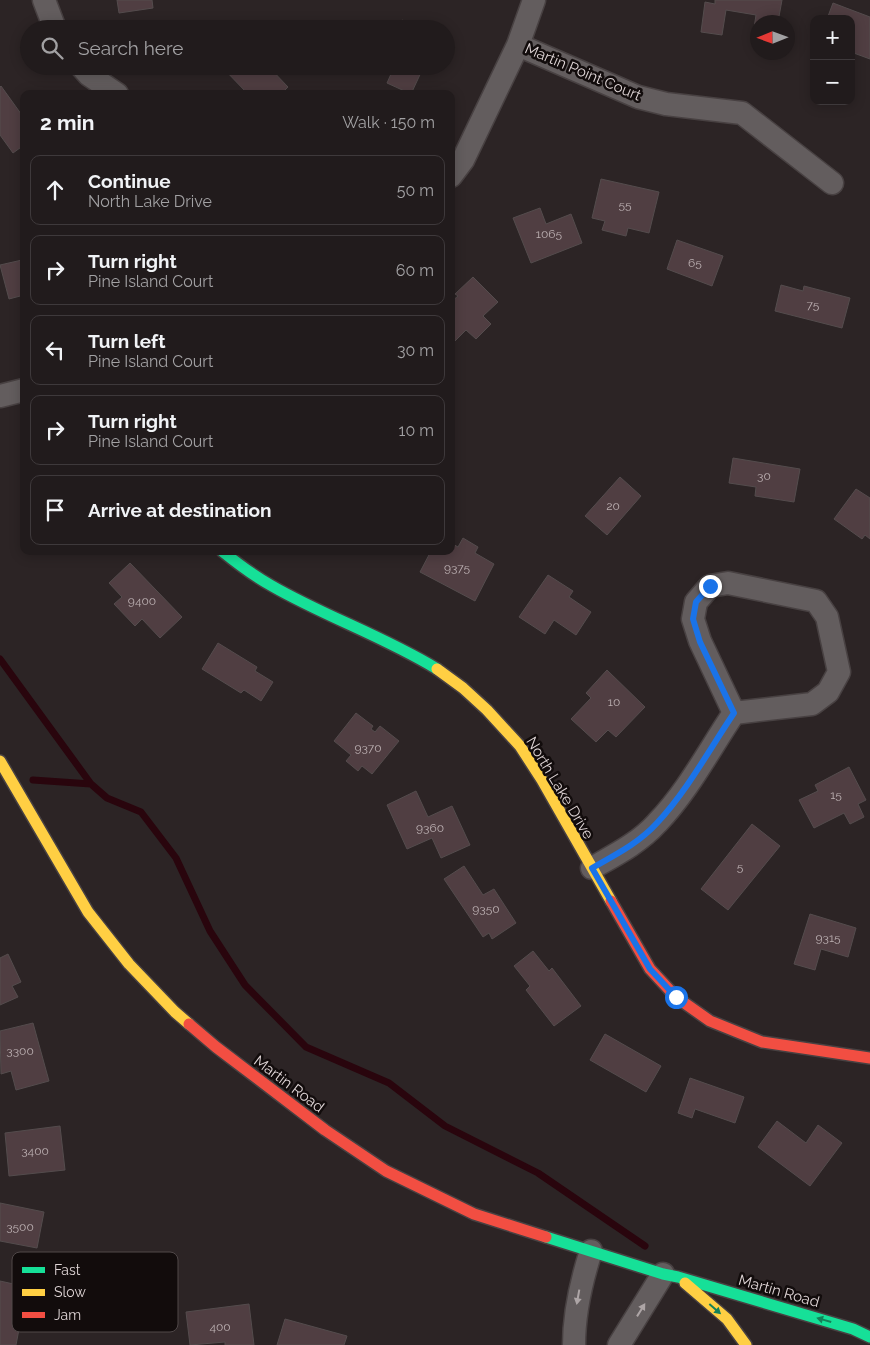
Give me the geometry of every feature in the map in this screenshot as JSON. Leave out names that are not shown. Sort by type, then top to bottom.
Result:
[{"type":"street","points":[[44,0],[51,20]]},
{"type":"street","points":[[455,171],[463,160],[518,45],[534,0]]},
{"type":"street","name":"Martin Point Court","points":[[518,45],[638,97],[666,104],[742,113],[832,183]]},
{"type":"street","points":[[89,75],[111,90]]},
{"type":"street","points":[[0,396],[20,391]]},
{"type":"street","name":"North Lake Drive","points":[[226,555],[266,584],[405,649],[438,669],[469,693],[501,724],[529,759],[650,969],[676,997],[710,1021],[762,1042],[870,1058]]},
{"type":"street","points":[[728,583],[816,602],[827,617],[840,672],[828,692],[812,704],[734,713],[700,642],[693,619],[696,602],[710,586],[728,583]]},
{"type":"street","points":[[592,868],[628,848],[656,824],[676,801],[734,713]]},
{"type":"street","name":"Martin Road","points":[[0,761],[88,912],[129,964],[175,1012],[216,1047],[324,1130],[386,1171],[474,1214],[670,1276],[853,1329],[870,1337]]},
{"type":"street","points":[[574,1345],[574,1319],[591,1251]]},
{"type":"street","points":[[619,1345],[670,1276]]},
{"type":"street","name":"Martin Road","points":[[670,1276],[727,1319],[746,1345]]},
{"type":"building","points":[[117,0],[152,0],[153,8],[119,13]]},
{"type":"building","points":[[715,0],[782,0],[779,15],[756,15],[726,10],[722,35],[701,32],[705,2],[715,4]]},
{"type":"building","points":[[833,3],[870,17],[870,59],[855,53],[855,15],[828,15]]},
{"type":"building","points":[[230,75],[277,75],[288,87],[285,90],[244,90]]},
{"type":"building","points":[[391,75],[420,75],[413,90],[402,90],[387,83]]},
{"type":"building","points":[[0,87],[20,112],[20,148],[13,153],[0,135]]},
{"type":"building","points":[[601,179],[659,192],[649,233],[628,228],[626,236],[602,230],[605,221],[592,218]]},
{"type":"building","points":[[540,208],[546,224],[571,214],[582,243],[531,263],[513,218]]},
{"type":"building","points":[[677,240],[723,256],[712,286],[667,269]]},
{"type":"building","points":[[20,260],[20,296],[9,299],[0,265]]},
{"type":"building","points":[[473,277],[498,302],[483,316],[491,324],[476,339],[466,330],[455,341],[455,299],[458,296],[455,294]]},
{"type":"building","points":[[781,285],[803,291],[804,286],[850,298],[842,328],[775,311]]},
{"type":"building","points":[[733,458],[800,469],[794,502],[755,496],[756,487],[729,483]]},
{"type":"building","points":[[620,477],[641,496],[607,535],[585,516]]},
{"type":"building","points":[[856,489],[870,498],[870,539],[865,535],[862,539],[834,519]]},
{"type":"building","points":[[463,538],[478,547],[475,553],[494,564],[475,601],[420,572],[429,555],[455,555],[455,545],[458,547]]},
{"type":"building","points":[[130,563],[182,617],[160,638],[142,619],[135,626],[114,604],[122,597],[109,583]]},
{"type":"building","points":[[548,575],[573,591],[569,597],[591,612],[576,635],[554,620],[545,634],[519,617]]},
{"type":"building","points":[[218,643],[257,667],[255,671],[273,682],[261,701],[244,690],[241,693],[202,669]]},
{"type":"building","points":[[607,670],[645,707],[616,737],[608,730],[596,742],[571,719],[591,698],[586,693]]},
{"type":"building","points":[[356,713],[373,726],[371,729],[375,732],[380,726],[399,741],[372,774],[362,766],[358,771],[346,761],[351,755],[334,741]]},
{"type":"building","points":[[849,767],[866,800],[858,804],[864,817],[850,824],[844,813],[814,828],[799,800],[818,791],[815,785]]},
{"type":"building","points":[[416,791],[428,817],[452,806],[470,845],[441,858],[432,838],[407,849],[387,805]]},
{"type":"building","points":[[752,824],[780,846],[728,910],[701,889]]},
{"type":"building","points":[[464,866],[483,895],[494,889],[516,923],[492,939],[489,933],[483,937],[444,879]]},
{"type":"building","points":[[810,914],[856,928],[848,957],[821,949],[815,970],[794,964]]},
{"type":"building","points":[[533,951],[549,971],[552,968],[581,1006],[554,1026],[526,990],[530,986],[514,966]]},
{"type":"building","points":[[8,954],[21,982],[12,986],[18,997],[0,1005],[0,958]]},
{"type":"building","points":[[33,1023],[49,1081],[16,1090],[11,1071],[1,1074],[0,1031]]},
{"type":"building","points":[[605,1034],[661,1066],[646,1092],[590,1060]]},
{"type":"building","points":[[690,1078],[744,1097],[735,1123],[695,1109],[692,1118],[678,1113]]},
{"type":"building","points":[[777,1121],[806,1143],[818,1125],[842,1143],[810,1186],[758,1147]]},
{"type":"building","points":[[60,1126],[65,1170],[9,1176],[5,1133]]},
{"type":"building","points":[[0,1203],[44,1212],[37,1248],[0,1241]]},
{"type":"building","points":[[0,1281],[12,1284],[12,1332],[18,1332],[16,1345],[0,1345]]},
{"type":"building","points":[[249,1304],[254,1345],[225,1345],[225,1342],[190,1345],[186,1312]]},
{"type":"building","points":[[285,1319],[347,1336],[344,1345],[277,1345]]},
{"type":"waterway","points":[[0,659],[91,784],[107,798],[141,812],[176,858],[210,931],[245,985],[306,1047],[389,1083],[445,1126],[538,1173],[645,1246]]},
{"type":"waterway","points":[[33,780],[91,784]]},
{"type":"traffic: fast","points":[[227,555],[246,570],[292,597],[396,646],[437,669]]},
{"type":"traffic: fast","points":[[546,1237],[663,1274],[853,1329],[870,1337]]},
{"type":"traffic: slow","points":[[437,669],[463,688],[487,710],[520,746],[542,780],[611,901]]},
{"type":"traffic: slow","points":[[0,761],[88,912],[129,964],[189,1024]]},
{"type":"traffic: slow","points":[[685,1283],[727,1319],[746,1345]]},
{"type":"traffic: jam","points":[[611,901],[650,969],[676,997],[710,1021],[762,1042],[870,1058]]},
{"type":"traffic: jam","points":[[189,1024],[216,1047],[325,1130],[386,1171],[474,1214],[546,1237]]},
{"type":"route","points":[[676,997],[650,969],[592,868],[628,848],[656,824],[676,801],[734,713],[700,642],[693,619],[696,602],[710,586]]}]
